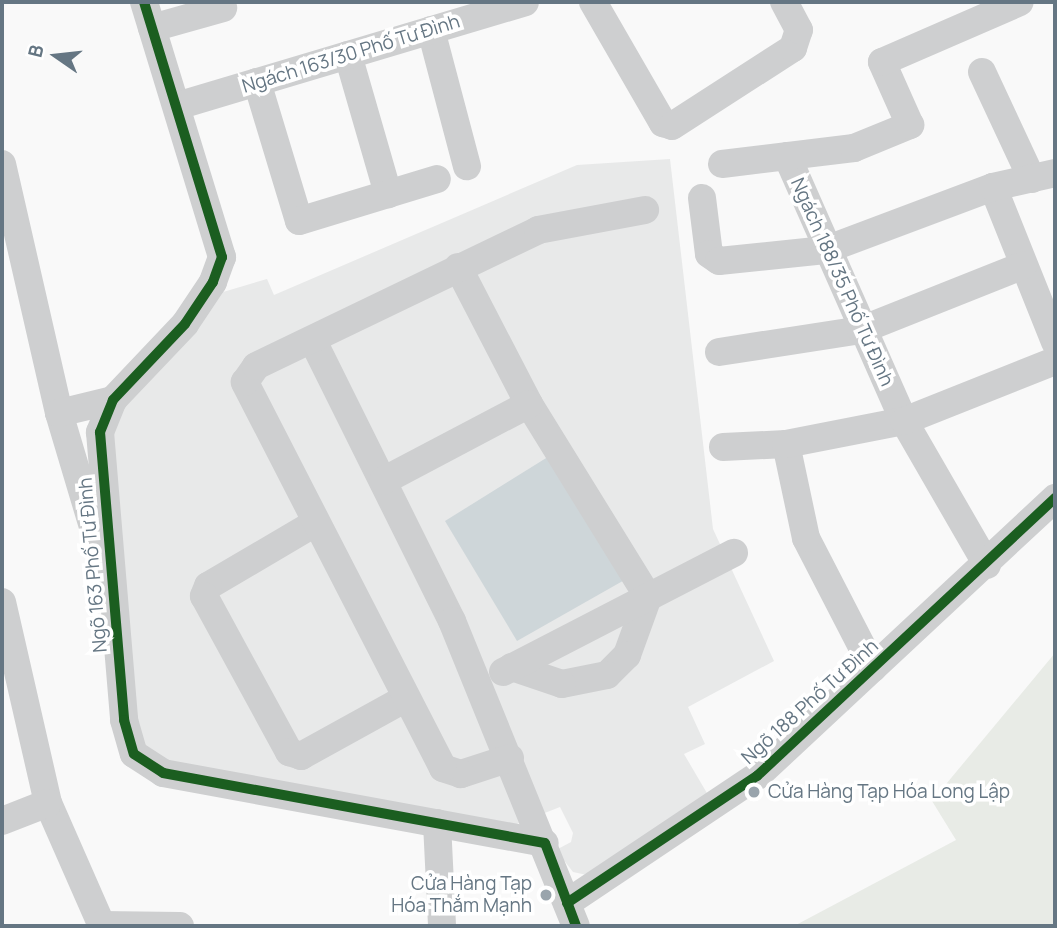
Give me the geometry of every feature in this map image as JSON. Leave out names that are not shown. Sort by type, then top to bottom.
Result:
[{"type":"street","name":"Ngách 163/30 Phố Tư Đình","points":[[177,106],[525,2]]},
{"type":"street","points":[[593,2],[663,123],[672,127],[793,48],[799,30],[784,2]]},
{"type":"street","name":"Ngách 188/35 Phố Tư Đình","points":[[987,565],[904,421],[825,250],[787,156],[854,148],[910,124],[882,62],[1020,2]]},
{"type":"street","points":[[148,15],[223,8]]},
{"type":"street","name":"Ngõ 163 Phố Tư Đình","points":[[148,15],[220,242],[221,265],[185,324],[113,400],[100,443],[126,732],[141,762],[163,773],[545,843]]},
{"type":"street","points":[[431,30],[467,166]]},
{"type":"street","points":[[348,55],[388,194]]},
{"type":"street","points":[[702,198],[709,254],[719,261],[825,250],[993,187],[1044,176],[982,72]]},
{"type":"street","points":[[257,82],[299,221],[437,178]]},
{"type":"street","points":[[722,164],[787,156]]},
{"type":"street","points":[[2,164],[85,514],[112,582]]},
{"type":"street","points":[[993,187],[1055,342]]},
{"type":"street","points":[[510,758],[461,774],[443,768],[245,382],[256,366],[313,341],[458,267],[561,223],[645,210]]},
{"type":"street","points":[[719,352],[861,330],[1024,265]]},
{"type":"street","points":[[458,267],[529,404],[648,597]]},
{"type":"street","points":[[313,341],[479,684],[545,843],[571,915]]},
{"type":"street","points":[[723,447],[786,444],[904,421],[1055,361]]},
{"type":"street","points":[[59,413],[113,400]]},
{"type":"street","points":[[383,481],[529,404]]},
{"type":"street","points":[[786,444],[806,538],[873,667]]},
{"type":"street","name":"Ngõ 188 Phố Tư Đình","points":[[571,915],[757,776],[987,565],[1055,498]]},
{"type":"street","points":[[315,523],[208,586],[204,596],[289,752],[301,756],[406,698]]},
{"type":"street","points":[[479,684],[734,553]]},
{"type":"street","points":[[512,667],[570,684],[607,675],[628,654],[648,597]]},
{"type":"street","points":[[2,602],[48,803],[101,925],[180,926]]},
{"type":"street","points":[[2,821],[48,803]]},
{"type":"street","points":[[437,823],[442,926]]},
{"type":"shaded area","points":[[670,159],[713,529],[774,661],[688,707],[705,744],[684,754],[711,800],[587,875],[573,872],[556,850],[571,842],[573,833],[560,807],[509,827],[171,763],[150,753],[136,732],[109,436],[130,388],[213,295],[267,279],[274,295],[577,165]]},
{"type":"shaded area","points":[[551,455],[628,578],[517,641],[445,521]]},
{"type":"shaded area","points":[[1055,653],[1055,926],[794,926],[956,840],[932,801]]},
{"type":"cycle path","points":[[144,2],[222,257],[213,282],[185,324],[113,400],[100,432],[124,720],[134,754],[163,773],[545,843],[576,926]]},
{"type":"cycle path","points":[[567,903],[757,776],[1055,498]]},
{"type":"place","name":"Cửa Hàng Tạp Hóa Long Lập","points":[[754,792]]},
{"type":"place","name":"Cửa Hàng Tạp Hóa Thắm Mạnh","points":[[546,895]]}]
